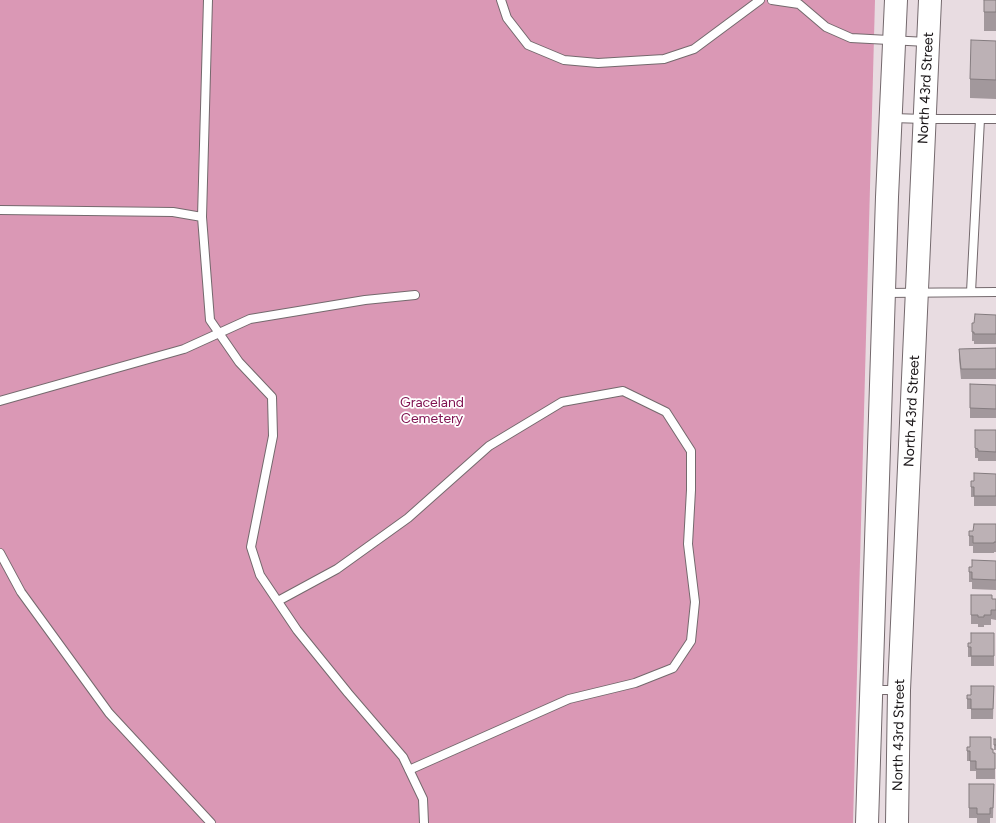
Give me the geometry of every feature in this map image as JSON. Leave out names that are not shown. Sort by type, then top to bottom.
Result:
[{"type":"main road","name":"North 43rd Street","points":[[867,823],[884,293],[896,0]]},
{"type":"main road","name":"North 43rd Street","points":[[897,823],[899,690],[930,0]]},
{"type":"lane","points":[[208,0],[202,217],[210,320],[239,362],[272,397],[273,436],[251,547],[260,575],[298,630],[348,693],[403,757],[423,799],[424,823]]},
{"type":"lane","points":[[501,0],[507,18],[528,45],[564,60],[598,63],[664,59],[694,49],[760,0]]},
{"type":"lane","points":[[772,0],[799,4],[826,27],[850,38],[928,42]]},
{"type":"lane","points":[[891,118],[996,119]]},
{"type":"lane","points":[[972,292],[980,119]]},
{"type":"lane","points":[[0,210],[173,212],[202,217]]},
{"type":"lane","points":[[884,293],[996,292]]},
{"type":"lane","points":[[0,401],[184,349],[250,319],[365,300],[415,295]]},
{"type":"lane","points":[[278,601],[337,569],[408,518],[489,446],[562,402],[623,390],[666,412],[691,452],[691,490],[688,544],[694,602],[692,633],[691,641],[673,668],[635,683],[569,699],[409,770]]},
{"type":"lane","points":[[0,553],[21,592],[109,713],[211,823]]},
{"type":"lane","points":[[872,690],[899,690]]},
{"type":"green space","name":"Graceland Cemetery","points":[[0,0],[875,0],[853,823],[0,823]]},
{"type":"building","points":[[984,0],[996,0],[996,12],[984,12]]},
{"type":"building","points":[[971,40],[996,41],[996,80],[970,79]]},
{"type":"building","points":[[975,314],[996,315],[996,334],[974,334],[974,332],[972,332],[972,323],[974,323]]},
{"type":"building","points":[[996,348],[996,369],[961,369],[959,349]]},
{"type":"building","points":[[970,384],[996,385],[996,409],[970,408]]},
{"type":"building","points":[[975,430],[996,430],[996,452],[978,451],[978,449],[975,448]]},
{"type":"building","points":[[974,473],[996,474],[996,496],[974,496],[974,487],[971,487],[971,481],[974,481]]},
{"type":"building","points":[[974,524],[996,524],[996,542],[973,543],[973,536],[969,536],[969,531],[973,531]]},
{"type":"building","points":[[972,560],[996,561],[996,580],[972,579],[972,572],[969,572],[969,567],[972,567]]},
{"type":"building","points":[[971,595],[992,595],[992,599],[996,599],[996,610],[991,610],[991,615],[984,615],[984,617],[971,615]]},
{"type":"building","points":[[971,633],[994,633],[994,656],[971,656],[971,647],[968,647],[968,643],[971,643]]},
{"type":"building","points":[[971,686],[994,686],[993,709],[971,709],[971,699],[967,699],[967,695],[971,695]]},
{"type":"building","points":[[970,737],[991,737],[991,749],[993,749],[993,753],[995,753],[995,769],[976,769],[976,761],[970,761],[970,751],[967,751],[967,747],[970,747]]},
{"type":"building","points":[[994,739],[996,739],[996,745],[994,745]]},
{"type":"building","points":[[969,784],[994,784],[993,808],[990,808],[990,814],[977,814],[977,808],[969,808]]}]
